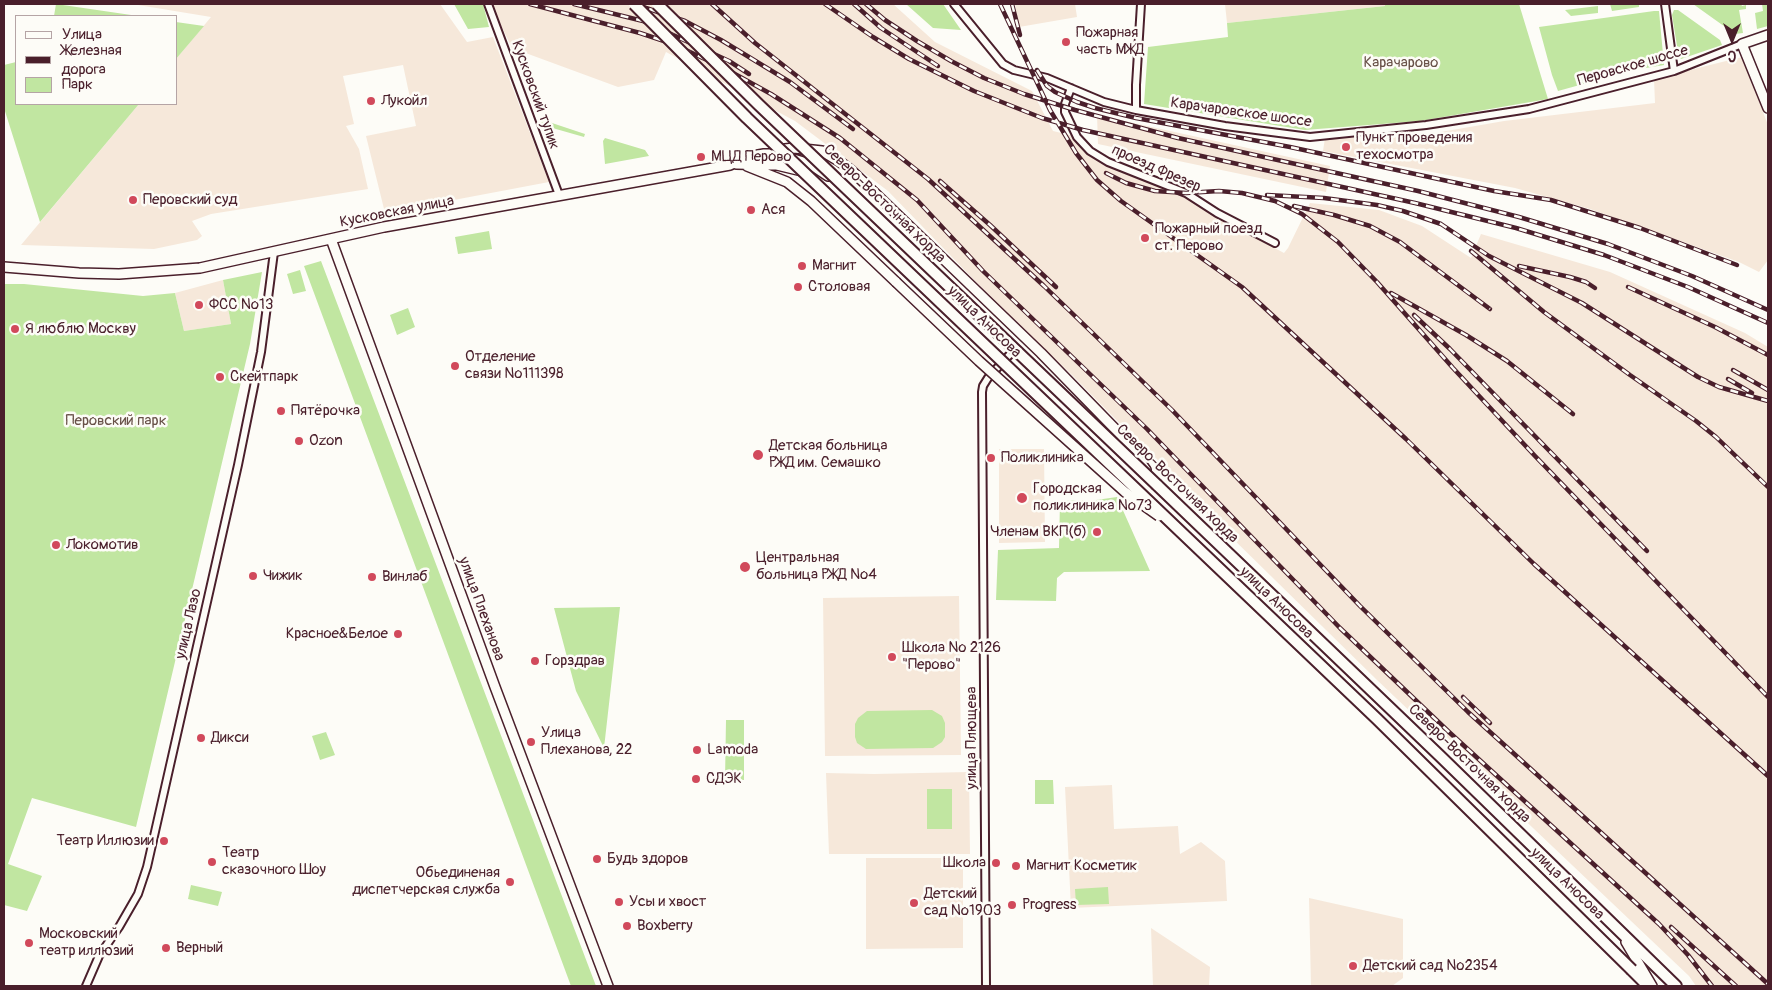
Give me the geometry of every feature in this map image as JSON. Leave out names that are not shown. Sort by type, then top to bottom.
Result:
[{"type":"main road","name":"Северо-Восточная хорда","points":[[634,4],[747,118],[1475,814],[1650,985]]},
{"type":"main road","name":"Северо-Восточная хорда","points":[[657,4],[759,105],[1440,756],[1676,986]]},
{"type":"street","name":"Кусковский тупик","points":[[488,4],[559,195]]},
{"type":"street","name":"Карачаровское шоссе","points":[[954,4],[1003,64],[1014,70],[1047,78],[1104,102],[1136,110],[1225,126],[1310,137],[1426,125],[1560,102]]},
{"type":"street","points":[[1136,110],[1141,4]]},
{"type":"street","points":[[1665,4],[1674,71]]},
{"type":"street","name":"Перовское шоссе","points":[[1560,102],[1674,71],[1768,35]]},
{"type":"street","points":[[1742,44],[1768,108]]},
{"type":"street","name":"проезд Фрезер","points":[[1071,88],[1065,104],[1065,112],[1076,137],[1090,152],[1108,162],[1186,193],[1217,213],[1275,243]]},
{"type":"street","points":[[764,154],[781,149],[794,148],[822,151],[852,171],[1041,353],[1121,435],[1157,485]]},
{"type":"street","name":"Кусковская улица","points":[[4,267],[80,273],[143,273],[200,268],[384,227],[730,165],[747,157],[777,154],[792,158]]},
{"type":"street","name":"улица Аносова","points":[[792,158],[810,164],[822,171],[1013,351],[1620,934],[1629,945],[1650,985]]},
{"type":"street","points":[[742,164],[787,182],[811,201],[979,361],[1125,492],[1178,530]]},
{"type":"street","name":"улица Аносова","points":[[730,165],[778,165],[807,173],[816,179],[1650,985]]},
{"type":"street","name":"улица Плеханова","points":[[331,239],[495,687],[608,986]]},
{"type":"street","name":"улица Лазо","points":[[86,986],[99,956],[138,894],[147,867],[238,465],[260,352],[274,252]]},
{"type":"street","name":"улица Плющева","points":[[986,986],[982,392],[988,378],[1013,351]]},
{"type":"shaded area","points":[[132,4],[440,4],[467,42],[493,37],[549,182],[385,213],[366,136],[416,126],[403,65],[343,76],[354,124],[346,126],[359,149],[368,189],[211,214],[192,221],[202,236],[197,240],[154,249],[21,245],[138,105],[178,105],[178,57],[211,17]]},
{"type":"shaded area","points":[[493,4],[893,4],[935,42],[1032,91],[1053,131],[1074,136],[1086,151],[1104,165],[1184,196],[1219,218],[1284,253],[1310,203],[1379,210],[1422,226],[1471,258],[1481,234],[1610,272],[1745,333],[1768,347],[1768,986],[1696,986],[1689,976],[1377,680],[1173,480],[1073,376],[979,285],[888,191],[795,121],[666,52],[654,80],[618,87],[512,48],[492,7]]},
{"type":"shaded area","points":[[1015,4],[1075,4],[1077,17],[1019,27]]},
{"type":"shaded area","points":[[1225,4],[1385,4],[1385,6],[1227,23]]},
{"type":"shaded area","points":[[1742,57],[1768,125],[1768,260],[1759,272],[1739,262],[1590,209],[1515,188],[1323,151],[1325,138],[1412,137],[1504,121],[1655,103],[1654,79]]},
{"type":"shaded area","points":[[1097,115],[1330,166],[1326,192],[1098,144]]},
{"type":"shaded area","points":[[223,280],[231,324],[184,331],[175,293]]},
{"type":"shaded area","name":"Городская поликлиника №73","points":[[999,449],[1044,449],[1045,542],[999,543]]},
{"type":"shaded area","name":"Школа № 2126 \"Перово\"","points":[[959,596],[961,755],[825,756],[823,598]]},
{"type":"shaded area","points":[[969,772],[970,854],[829,854],[826,773]]},
{"type":"shaded area","points":[[1112,785],[1114,829],[1178,826],[1180,854],[1201,842],[1225,861],[1227,901],[1071,908],[1065,787]]},
{"type":"shaded area","name":"Детский сад №1903","points":[[866,858],[963,858],[963,948],[866,949]]},
{"type":"shaded area","points":[[1309,898],[1403,919],[1403,978],[1392,986],[1311,986]]},
{"type":"shaded area","points":[[1151,928],[1210,967],[1209,986],[1153,986]]},
{"type":"green space","points":[[56,4],[131,15],[54,15]]},
{"type":"green space","points":[[454,4],[483,4],[489,27],[468,29]]},
{"type":"green space","points":[[906,4],[943,4],[961,30],[933,28]]},
{"type":"green space","name":"Карачарово","points":[[1385,4],[1519,4],[1548,99],[1420,121],[1305,130],[1144,104],[1148,47],[1228,37],[1227,23],[1385,6]]},
{"type":"green space","points":[[1610,4],[1639,4],[1639,7],[1612,11]]},
{"type":"green space","points":[[1693,4],[1746,5],[1746,9],[1739,10],[1743,33],[1735,34]]},
{"type":"green space","points":[[1762,4],[1768,4],[1768,26],[1757,29],[1755,13],[1763,11]]},
{"type":"green space","points":[[1598,6],[1598,13],[1571,16],[1565,10]]},
{"type":"green space","points":[[1674,10],[1678,10],[1720,40],[1722,45],[1681,59],[1679,58],[1672,15]]},
{"type":"green space","points":[[1659,11],[1664,65],[1634,70],[1558,91],[1539,27]]},
{"type":"green space","points":[[178,22],[204,26],[178,57]]},
{"type":"green space","points":[[15,62],[15,105],[138,105],[40,222],[4,108],[4,65]]},
{"type":"green space","points":[[540,119],[585,134],[584,137],[542,125]]},
{"type":"green space","points":[[605,138],[645,150],[649,156],[605,164],[603,141]]},
{"type":"green space","points":[[489,231],[492,249],[458,254],[455,237]]},
{"type":"green space","points":[[321,261],[596,986],[571,986],[304,266]]},
{"type":"green space","points":[[300,270],[306,291],[293,294],[287,274]]},
{"type":"green space","name":"Перовский парк","points":[[262,272],[250,344],[136,827],[32,798],[8,864],[42,876],[27,911],[4,905],[4,284],[24,284],[143,296],[175,293],[184,331],[231,324],[223,280]]},
{"type":"green space","points":[[408,308],[415,327],[397,335],[390,315]]},
{"type":"green space","points":[[1117,497],[1150,571],[1064,572],[1057,578],[1056,601],[996,600],[998,550],[1059,548],[1060,501],[1096,500]]},
{"type":"green space","points":[[620,607],[604,748],[576,691],[554,608]]},
{"type":"green space","points":[[932,710],[942,716],[945,723],[945,737],[942,742],[933,748],[866,749],[857,743],[855,724],[858,718],[867,711]]},
{"type":"green space","points":[[726,720],[744,720],[744,780],[725,780]]},
{"type":"green space","points":[[326,732],[335,755],[320,760],[312,736]]},
{"type":"green space","points":[[1035,780],[1053,780],[1054,804],[1035,804]]},
{"type":"green space","points":[[927,789],[952,789],[952,829],[927,829]]},
{"type":"green space","points":[[191,885],[222,892],[218,906],[188,899]]},
{"type":"green space","points":[[1108,887],[1109,904],[1076,905],[1075,889]]},
{"type":"railway","points":[[530,4],[640,33],[673,44],[724,68],[771,94],[840,138],[917,200],[983,271],[1147,429],[1340,628],[1449,732],[1659,924],[1688,955],[1712,986]]},
{"type":"railway","points":[[574,4],[643,21],[729,61],[749,74]]},
{"type":"railway","points":[[634,4],[685,21],[721,40],[790,82],[853,129]]},
{"type":"railway","points":[[712,4],[755,43],[928,179],[1044,286],[1172,410],[1360,606],[1468,712],[1768,984]]},
{"type":"railway","points":[[825,4],[909,59],[974,91],[1042,118],[1083,130],[1415,203],[1516,228],[1604,255],[1688,287],[1768,323]]},
{"type":"railway","points":[[854,4],[881,28],[938,66]]},
{"type":"railway","points":[[866,4],[885,20],[951,61],[984,78],[1024,94],[1178,138],[1418,191],[1519,217],[1608,244],[1692,276],[1768,310]]},
{"type":"railway","points":[[1000,4],[1050,110],[1076,153],[1097,180],[1121,201],[1242,287],[1406,439],[1534,564],[1768,776]]},
{"type":"railway","points":[[1012,4],[1020,35]]},
{"type":"railway","points":[[1037,70],[1047,86],[1055,92],[1095,108],[1136,118],[1290,147],[1494,191],[1551,200],[1640,228],[1737,265]]},
{"type":"railway","points":[[1106,173],[1126,183],[1155,191],[1186,193],[1219,191],[1242,193],[1275,201],[1302,214],[1338,242],[1377,282],[1453,368],[1535,456],[1768,697]]},
{"type":"railway","points":[[940,181],[1056,287]]},
{"type":"railway","points":[[1267,195],[1324,198],[1377,205],[1403,211],[1441,224],[1489,256],[1582,303],[1698,377],[1719,387],[1768,401]]},
{"type":"railway","points":[[1294,206],[1370,226],[1400,242],[1490,309]]},
{"type":"railway","points":[[1471,251],[1544,312],[1696,421],[1716,437],[1768,487]]},
{"type":"railway","points":[[1519,266],[1570,277],[1586,282],[1595,288]]},
{"type":"railway","points":[[1628,287],[1715,327],[1768,355]]},
{"type":"railway","points":[[1391,293],[1466,335],[1507,361],[1573,414]]},
{"type":"railway","points":[[1414,315],[1450,349],[1647,551]]},
{"type":"railway","points":[[1733,370],[1768,390]]},
{"type":"railway","points":[[1728,379],[1752,393]]},
{"type":"railway","points":[[1463,697],[1490,723]]},
{"type":"railway","points":[[1671,927],[1736,986]]},
{"type":"place","name":"Пожарная часть МЖД","points":[[1066,42]]},
{"type":"place","name":"Лукойл","points":[[371,101]]},
{"type":"place","name":"Пункт проведения техосмотра","points":[[1346,147]]},
{"type":"place","name":"МЦД Перово","points":[[701,157]]},
{"type":"place","name":"Перовский суд","points":[[133,200]]},
{"type":"place","name":"Ася","points":[[751,210]]},
{"type":"place","name":"Пожарный поезд ст. Перово","points":[[1145,238]]},
{"type":"place","name":"Магнит","points":[[802,266]]},
{"type":"place","name":"Столовая","points":[[798,287]]},
{"type":"place","name":"ФСС №13","points":[[199,305]]},
{"type":"place","name":"Я люблю Москву","points":[[15,329]]},
{"type":"place","name":"Отделение связи №111398","points":[[455,366]]},
{"type":"place","name":"Скейтпарк","points":[[220,377]]},
{"type":"place","name":"Пятёрочка","points":[[281,411]]},
{"type":"place","name":"Ozon","points":[[299,441]]},
{"type":"place","name":"Детская больница РЖД им. Семашко","points":[[758,455]]},
{"type":"place","name":"Поликлиника","points":[[991,458]]},
{"type":"place","name":"Городская поликлиника №73","points":[[1022,498]]},
{"type":"place","name":"Членам ВКП(б)","points":[[1097,532]]},
{"type":"place","name":"Локомотив","points":[[56,545]]},
{"type":"place","name":"Центральная больница РЖД №4","points":[[745,567]]},
{"type":"place","name":"Чижик","points":[[253,576]]},
{"type":"place","name":"Винлаб","points":[[372,577]]},
{"type":"place","name":"Красное&Белое","points":[[398,634]]},
{"type":"place","name":"Школа № 2126 \"Перово\"","points":[[892,657]]},
{"type":"place","name":"Горздрав","points":[[535,661]]},
{"type":"place","name":"Дикси","points":[[201,738]]},
{"type":"place","name":"Улица Плеханова, 22","points":[[531,742]]},
{"type":"place","name":"Lamoda","points":[[697,750]]},
{"type":"place","name":"СДЭК","points":[[696,779]]},
{"type":"place","name":"Театр Иллюзии","points":[[164,841]]},
{"type":"place","name":"Будь здоров","points":[[597,859]]},
{"type":"place","name":"Театр сказочного Шоу","points":[[212,862]]},
{"type":"place","name":"Школа","points":[[996,863]]},
{"type":"place","name":"Магнит Косметик","points":[[1016,866]]},
{"type":"place","name":"Обьединеная диспетчерская служба","points":[[510,882]]},
{"type":"place","name":"Усы и хвост","points":[[619,902]]},
{"type":"place","name":"Детский сад №1903","points":[[914,903]]},
{"type":"place","name":"Progress","points":[[1012,905]]},
{"type":"place","name":"Boxberry","points":[[627,926]]},
{"type":"place","name":"Московский театр иллюзий","points":[[29,943]]},
{"type":"place","name":"Верный","points":[[166,948]]},
{"type":"place","name":"Детский сад №2354","points":[[1353,966]]}]
